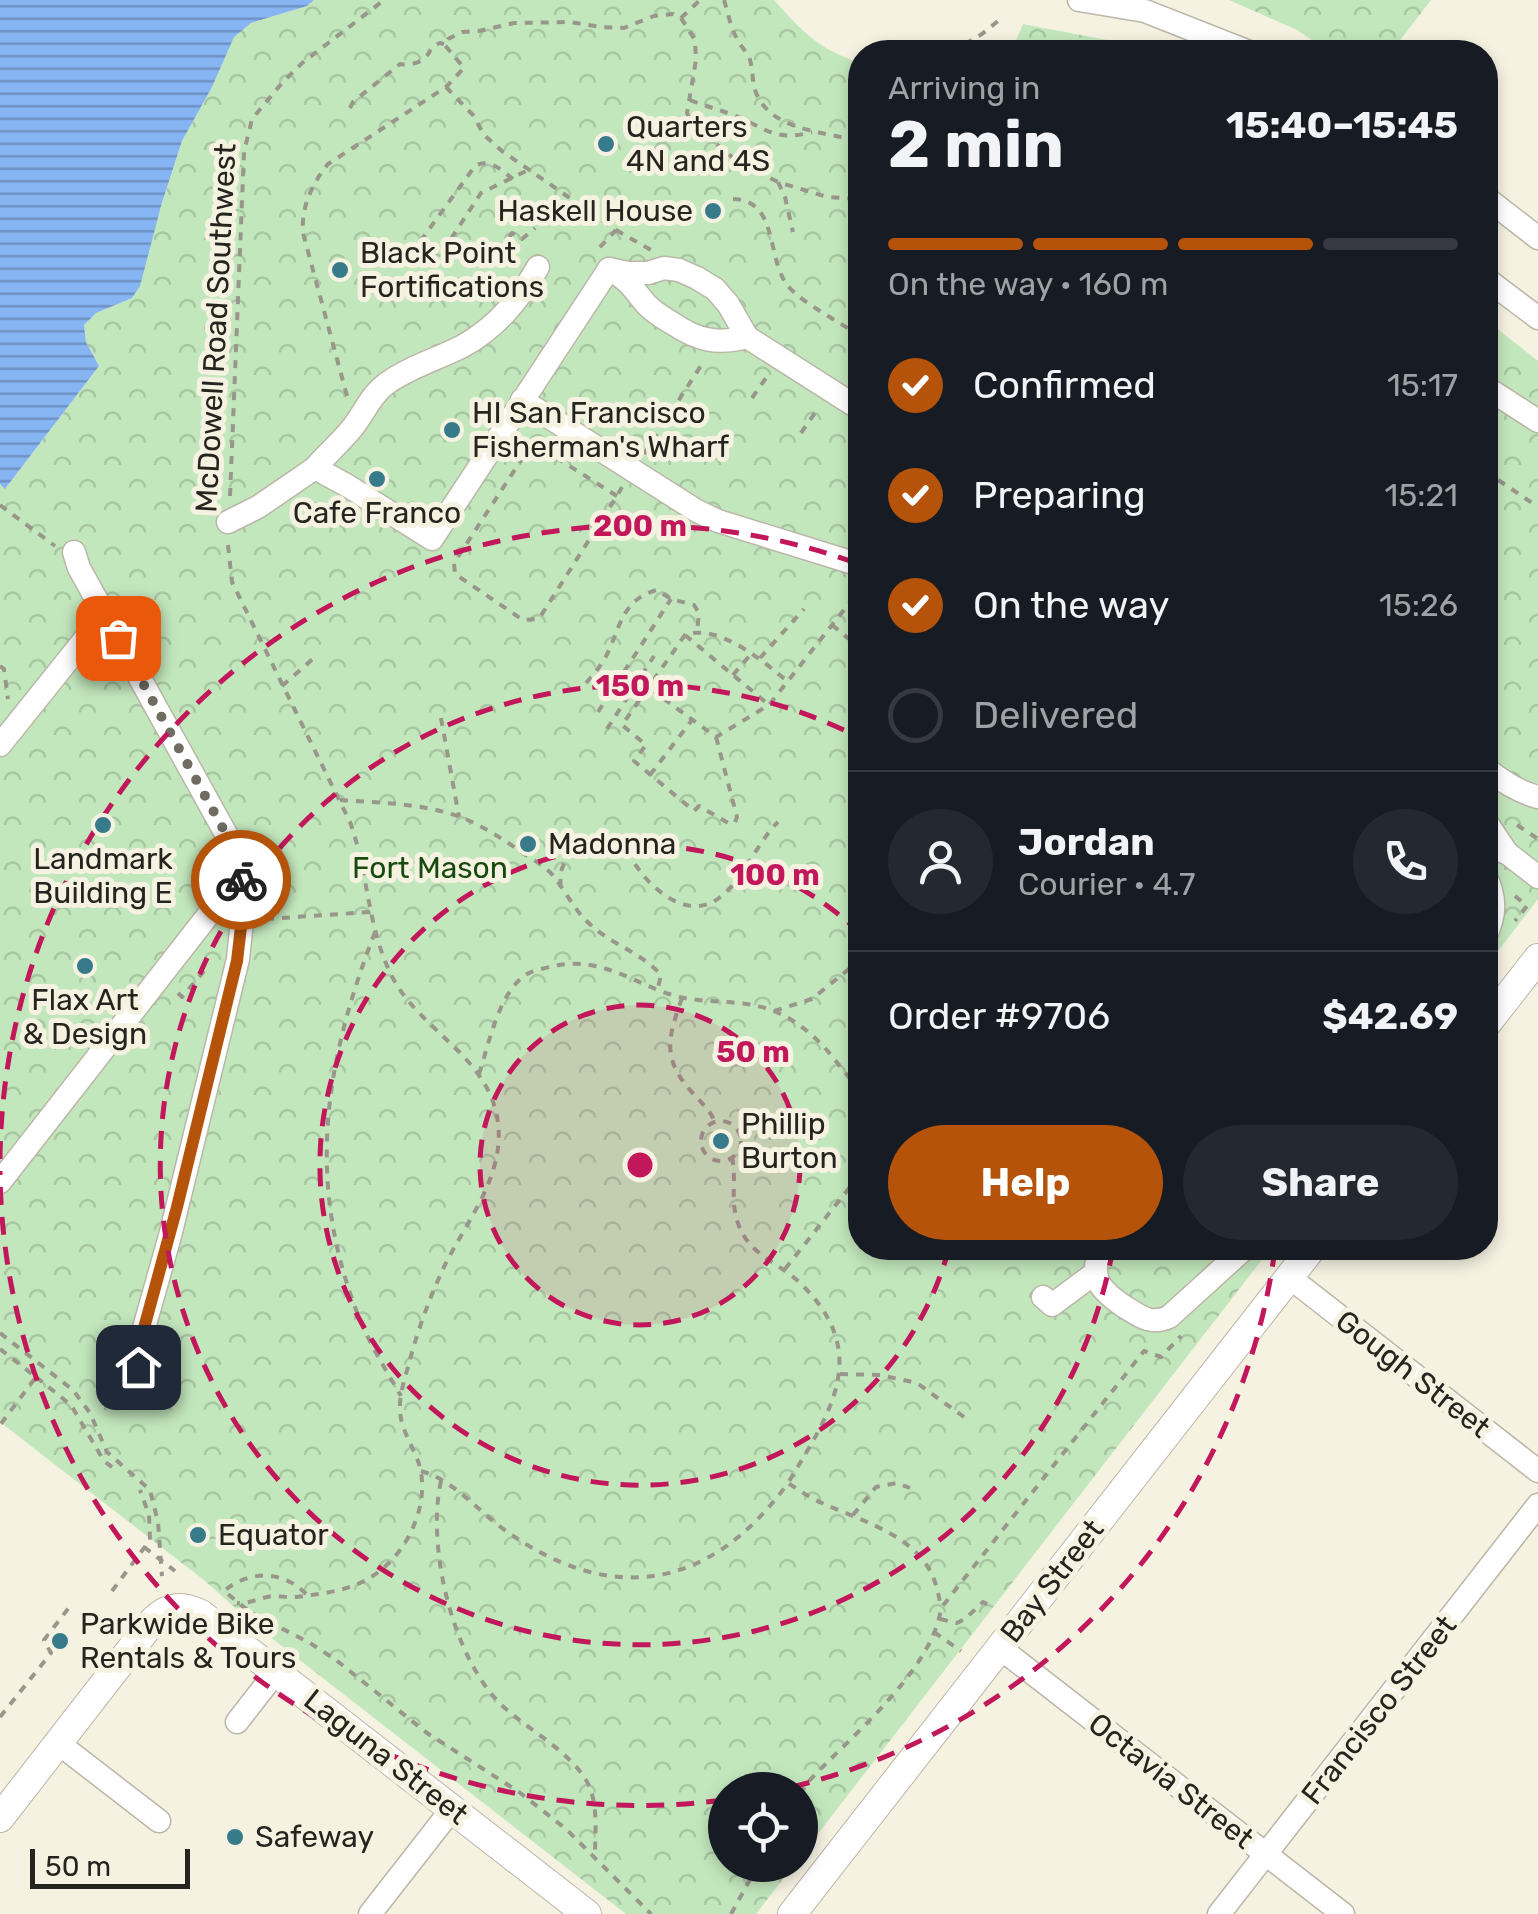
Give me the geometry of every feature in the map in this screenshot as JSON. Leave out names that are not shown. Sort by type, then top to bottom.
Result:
[{"type":"main road","points":[[1498,1009],[1538,958]]},
{"type":"main road","name":"Bay Street","points":[[792,1914],[1303,1260]]},
{"type":"main road","name":"Laguna Street","points":[[58,1743],[152,1622],[164,1612],[182,1607],[201,1614],[588,1914]]},
{"type":"main road","points":[[0,1818],[58,1743]]},
{"type":"street","points":[[1079,0],[1144,12],[1220,40]]},
{"type":"street","points":[[1196,30],[1207,40]]},
{"type":"street","points":[[1498,208],[1538,238]]},
{"type":"street","points":[[315,468],[432,540],[522,400],[604,259]]},
{"type":"street","points":[[604,259],[653,310],[697,338],[714,342],[747,337]]},
{"type":"street","points":[[604,259],[628,274],[664,268],[697,278],[728,304],[747,337],[848,414]]},
{"type":"street","points":[[228,522],[258,507],[315,468],[384,385],[490,328],[515,305],[528,264]]},
{"type":"street","points":[[1498,288],[1538,318]]},
{"type":"street","points":[[1498,395],[1538,422]]},
{"type":"street","points":[[522,400],[697,510],[848,560]]},
{"type":"street","points":[[63,549],[80,568],[231,843],[244,901],[237,961],[144,1328],[138,1367]]},
{"type":"street","points":[[0,745],[105,614]]},
{"type":"street","points":[[1498,777],[1538,797]]},
{"type":"street","points":[[1498,850],[1538,877]]},
{"type":"street","points":[[0,1182],[240,874]]},
{"type":"street","points":[[1096,1260],[1095,1272],[1108,1296],[1144,1320],[1157,1322],[1169,1317],[1232,1260]]},
{"type":"street","points":[[1043,1297],[1052,1305],[1095,1272]]},
{"type":"street","name":"Gough Street","points":[[1289,1278],[1538,1471]]},
{"type":"street","name":"Francisco Street","points":[[1219,1914],[1538,1506]]},
{"type":"street","name":"Octavia Street","points":[[1000,1648],[1342,1914]]},
{"type":"street","points":[[237,1722],[276,1672]]},
{"type":"street","points":[[58,1743],[159,1822]]},
{"type":"street","points":[[370,1914],[452,1809]]},
{"type":"path","name":"McDowell Road Southwest","points":[[384,0],[301,64],[252,119],[244,152],[228,522],[232,582],[340,800],[360,849],[370,912],[386,964],[398,986],[431,1025],[480,1074]]},
{"type":"path","points":[[681,18],[700,0]]},
{"type":"path","points":[[724,0],[735,36],[750,61],[754,90],[761,103],[778,118],[812,132],[848,138]]},
{"type":"path","points":[[350,108],[392,69],[422,60],[434,44],[444,44],[462,32],[514,22],[570,22],[616,28],[674,14],[696,40],[687,113],[692,124],[738,162],[778,182],[827,197],[848,198]]},
{"type":"path","points":[[972,40],[1002,16]]},
{"type":"path","points":[[355,424],[303,233],[305,207],[316,179],[328,164],[446,87],[464,68],[444,44]]},
{"type":"path","points":[[446,87],[502,152],[616,230],[604,259]]},
{"type":"path","points":[[688,99],[775,136],[812,132]]},
{"type":"path","points":[[513,178],[491,163],[475,166],[422,239],[441,254],[481,193],[513,178],[530,169]]},
{"type":"path","points":[[778,182],[792,232]]},
{"type":"path","points":[[732,199],[747,200],[759,210],[789,287],[848,328]]},
{"type":"path","points":[[528,264],[502,250],[512,232],[522,239],[535,228]]},
{"type":"path","points":[[616,496],[541,448],[528,448],[457,557],[455,574],[523,620],[537,619],[711,350]]},
{"type":"path","points":[[752,398],[771,371]]},
{"type":"path","points":[[766,377],[779,385]]},
{"type":"path","points":[[801,434],[822,403]]},
{"type":"path","points":[[1498,480],[1538,507]]},
{"type":"path","points":[[0,505],[63,549]]},
{"type":"path","points":[[586,683],[609,652],[622,616],[644,594],[657,590],[696,607],[697,632]]},
{"type":"path","points":[[598,712],[671,599]]},
{"type":"path","points":[[716,738],[769,705],[848,602]]},
{"type":"path","points":[[760,658],[804,609]]},
{"type":"path","points":[[832,624],[848,638]]},
{"type":"path","points":[[624,673],[649,688],[716,738],[737,817],[730,824],[699,806],[694,810],[634,761],[646,745],[622,725],[649,688],[685,635],[712,634],[760,658],[787,681]]},
{"type":"path","points":[[685,635],[769,705]]},
{"type":"path","points":[[733,675],[752,654]]},
{"type":"path","points":[[607,729],[654,656]]},
{"type":"path","points":[[282,686],[315,657]]},
{"type":"path","points":[[0,666],[4,669],[9,705]]},
{"type":"path","points":[[441,718],[459,817]]},
{"type":"path","points":[[650,774],[692,720]]},
{"type":"path","points":[[340,800],[388,802],[459,817],[482,827],[554,876],[588,924],[652,964],[661,975],[658,989]]},
{"type":"path","points":[[560,888],[561,870],[568,858],[581,846],[596,840],[623,849],[646,879],[673,901],[706,905],[732,887],[765,834],[778,822]]},
{"type":"path","points":[[307,908],[308,916]]},
{"type":"path","points":[[269,917],[370,912]]},
{"type":"path","points":[[375,931],[359,972],[334,1062],[326,1159],[334,1234],[355,1307],[400,1396]]},
{"type":"path","points":[[237,1603],[249,1604],[267,1596],[322,1595],[356,1585],[388,1564],[400,1550],[418,1514],[421,1471],[404,1428],[400,1396],[425,1312],[497,1159],[496,1114],[480,1074],[501,1007],[516,983],[530,972],[574,963],[591,964],[682,998],[774,1011],[807,1030],[848,1074]]},
{"type":"path","points":[[774,1011],[812,999],[848,970]]},
{"type":"path","points":[[682,998],[671,1029],[672,1062],[715,1122]]},
{"type":"path","points":[[715,1122],[731,1123],[740,1134],[740,1147],[732,1157],[714,1159],[704,1151],[703,1133],[715,1122]]},
{"type":"path","points":[[421,1471],[442,1480],[520,1541],[574,1569],[612,1577],[666,1573],[691,1566],[716,1555],[756,1521],[788,1483],[822,1426],[840,1374],[836,1340],[812,1295],[746,1238],[733,1206],[732,1157]]},
{"type":"path","points":[[785,1269],[848,1190]]},
{"type":"path","points":[[941,1608],[1144,1352],[1161,1357],[1186,1330]]},
{"type":"path","points":[[0,1333],[73,1390],[90,1413],[108,1452],[150,1490],[158,1522],[162,1576]]},
{"type":"path","points":[[0,1349],[70,1405],[104,1461],[116,1470]]},
{"type":"path","points":[[840,1374],[880,1375],[917,1384],[964,1418]]},
{"type":"path","points":[[0,1425],[36,1377]]},
{"type":"path","points":[[442,1480],[436,1512],[438,1551],[456,1627],[476,1674],[486,1687],[586,1780],[593,1802],[595,1858]]},
{"type":"path","points":[[788,1483],[893,1536],[919,1556],[937,1584],[941,1608],[934,1632],[909,1674],[817,1772]]},
{"type":"path","points":[[853,1515],[876,1487],[897,1483],[910,1488]]},
{"type":"path","points":[[112,1591],[150,1540],[149,1515],[140,1490]]},
{"type":"path","points":[[144,1547],[176,1571]]},
{"type":"path","points":[[307,1594],[297,1584],[262,1574],[241,1580],[224,1591],[250,1612],[336,1660],[427,1734],[532,1801],[566,1829],[651,1914]]},
{"type":"path","points":[[940,1619],[957,1623],[983,1602],[994,1608]]},
{"type":"path","points":[[0,1718],[51,1652],[44,1640],[71,1606]]},
{"type":"path","points":[[934,1632],[961,1651]]},
{"type":"path","points":[[731,1914],[749,1882]]},
{"type":"green space","name":"Fort Mason","points":[[314,0],[774,0],[812,38],[848,58],[848,1260],[1262,1260],[818,1834],[818,1772],[708,1772],[708,1882],[781,1882],[756,1914],[626,1914],[0,1422],[0,484],[6,488],[99,366],[86,342],[84,325],[96,313],[132,298],[182,141],[234,36],[251,23],[307,6]]},
{"type":"green space","points":[[1229,0],[1431,0],[1400,40],[1312,40]]},
{"type":"green space","points":[[1023,24],[1107,40],[1016,40]]},
{"type":"green space","points":[[1498,329],[1538,361],[1538,899],[1498,951]]},
{"type":"water","points":[[0,0],[314,0],[307,6],[251,23],[234,37],[182,141],[140,286],[132,298],[96,313],[84,325],[86,342],[99,366],[5,489],[0,484]]},
{"type":"way so far","points":[[118,638],[231,843],[241,880]]},
{"type":"place","name":"Quarters 4N and 4S","points":[[606,144]]},
{"type":"place","name":"Haskell House","points":[[713,211]]},
{"type":"place","name":"Black Point Fortifications","points":[[340,270]]},
{"type":"place","name":"HI San Francisco Fisherman's Wharf","points":[[452,430]]},
{"type":"place","name":"Cafe Franco","points":[[377,479]]},
{"type":"place","name":"Landmark Building E","points":[[103,825]]},
{"type":"place","name":"Madonna","points":[[528,844]]},
{"type":"place","name":"Flax Art & Design","points":[[85,966]]},
{"type":"place","name":"Phillip Burton","points":[[721,1141]]},
{"type":"place","name":"Equator","points":[[198,1535]]},
{"type":"place","name":"Parkwide Bike Rentals & Tours","points":[[60,1641]]},
{"type":"place","name":"Safeway","points":[[235,1837]]},
{"type":"route","points":[[138,1367],[144,1328],[237,961],[244,901],[241,880]]}]
